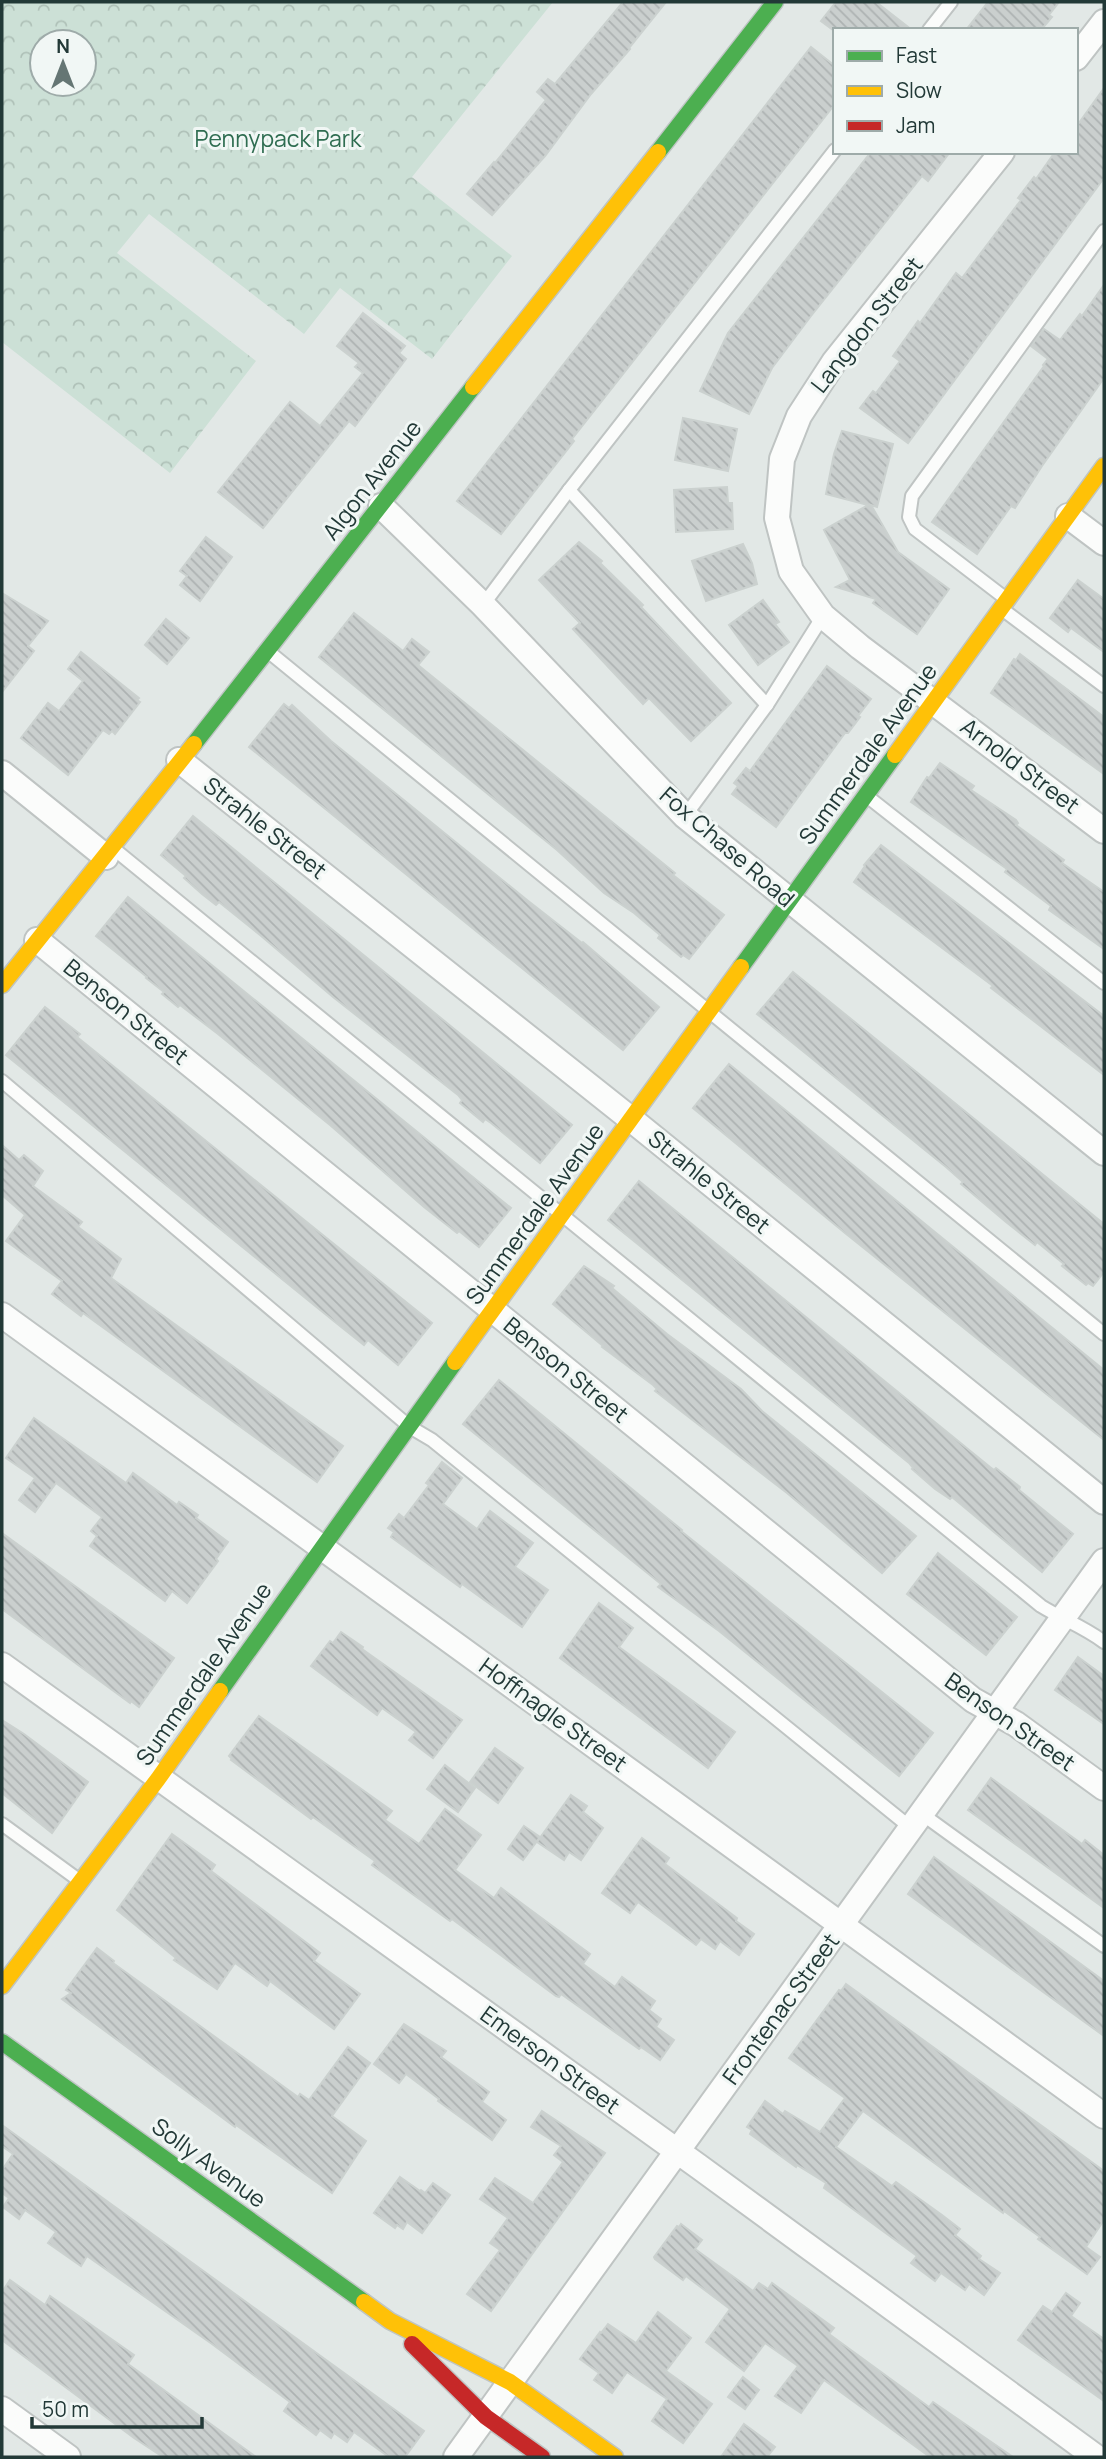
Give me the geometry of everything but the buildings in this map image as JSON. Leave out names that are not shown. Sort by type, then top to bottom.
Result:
[{"type":"street","name":"Algon Avenue","points":[[2,985],[775,2]]},
{"type":"street","points":[[1078,55],[1104,22]]},
{"type":"street","name":"Langdon Street","points":[[936,702],[860,648],[823,616],[791,571],[777,518],[782,459],[799,416],[834,362],[1000,154]]},
{"type":"street","name":"Summerdale Avenue","points":[[2,1986],[158,1779],[321,1547],[936,702],[1104,466]]},
{"type":"street","name":"Fox Chase Road","points":[[381,506],[483,605],[685,816],[1104,1153]]},
{"type":"street","points":[[1068,516],[1104,543]]},
{"type":"street","name":"Arnold Street","points":[[936,702],[1104,831]]},
{"type":"street","name":"Strahle Street","points":[[179,760],[632,1120],[1104,1502]]},
{"type":"street","points":[[2,774],[109,852]]},
{"type":"street","name":"Benson Street","points":[[37,940],[973,1700],[1016,1724],[1104,1788]]},
{"type":"street","name":"Hoffnagle Street","points":[[2,1315],[1104,2116]]},
{"type":"street","name":"Frontenac Street","points":[[456,2457],[1104,1561]]},
{"type":"street","name":"Emerson Street","points":[[2,1665],[678,2151],[1096,2457]]},
{"type":"street","name":"Solly Avenue","points":[[2,2042],[390,2321],[510,2382],[615,2457]]},
{"type":"street","name":"Solly Avenue","points":[[390,2321],[486,2417],[542,2457]]},
{"type":"street","points":[[2,2409],[68,2457]]},
{"type":"lane","points":[[931,28],[951,2]]},
{"type":"lane","points":[[483,605],[569,490],[833,153]]},
{"type":"lane","points":[[1104,231],[912,496],[909,517],[915,529],[1104,686]]},
{"type":"lane","points":[[569,490],[767,705]]},
{"type":"lane","points":[[685,816],[767,705],[823,616]]},
{"type":"lane","points":[[266,649],[1104,1334]]},
{"type":"lane","points":[[867,796],[1104,983]]},
{"type":"lane","points":[[109,852],[1030,1598],[1062,1619],[1085,1628],[1104,1642]]},
{"type":"lane","points":[[2,1081],[410,1427],[432,1440],[917,1821],[1104,1946]]},
{"type":"lane","points":[[2,1824],[80,1881]]},
{"type":"green space","name":"Pennypack Park","points":[[2,2],[553,2],[412,177],[512,256],[432,359],[340,288],[304,334],[149,214],[117,253],[256,361],[170,473],[2,342]]},
{"type":"traffic: fast","points":[[658,152],[775,2]]},
{"type":"traffic: fast","points":[[194,744],[473,387]]},
{"type":"traffic: fast","points":[[741,967],[895,755]]},
{"type":"traffic: fast","points":[[220,1691],[455,1362]]},
{"type":"traffic: fast","points":[[2,2042],[364,2302]]},
{"type":"traffic: slow","points":[[473,387],[658,152]]},
{"type":"traffic: slow","points":[[895,755],[1104,466]]},
{"type":"traffic: slow","points":[[2,985],[194,744]]},
{"type":"traffic: slow","points":[[455,1362],[741,967]]},
{"type":"traffic: slow","points":[[2,1986],[158,1779],[220,1691]]},
{"type":"traffic: slow","points":[[364,2302],[390,2321],[510,2382],[615,2457]]},
{"type":"traffic: jam","points":[[412,2344],[486,2417],[542,2457]]}]
